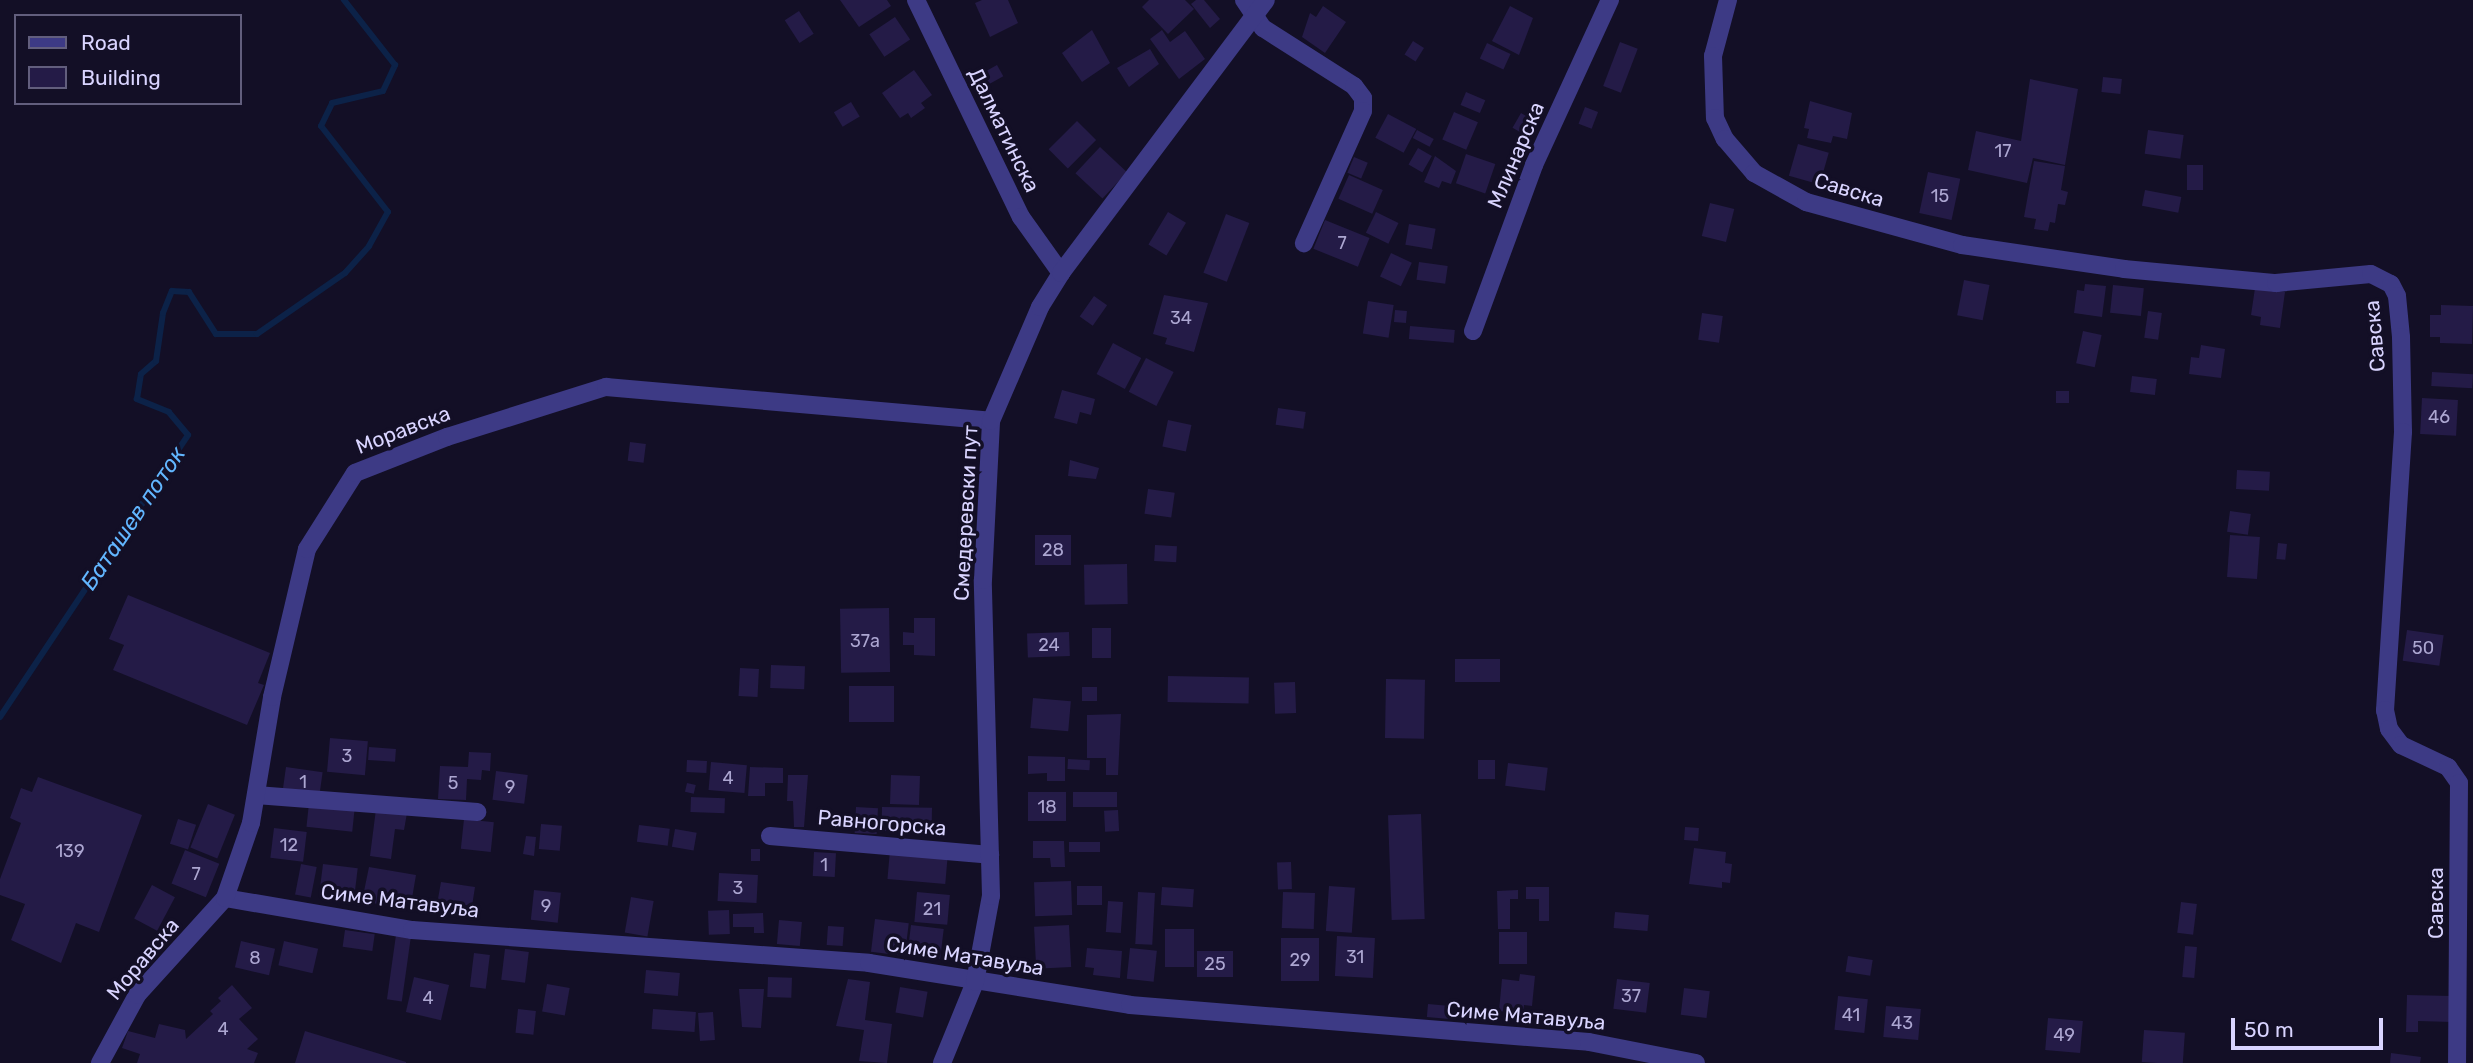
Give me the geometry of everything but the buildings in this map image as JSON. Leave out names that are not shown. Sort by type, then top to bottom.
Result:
[{"type":"street","name":"Далматинска","points":[[916,0],[1021,217],[1061,273]]},
{"type":"street","points":[[1244,0],[1254,18],[1354,86],[1363,98],[1363,111],[1304,243]]},
{"type":"street","name":"Смедеревски пут","points":[[942,1063],[975,982],[991,896],[983,580],[991,421],[1040,307],[1061,273],[1266,0]]},
{"type":"street","name":"Млинарска","points":[[1473,331],[1534,165],[1610,0]]},
{"type":"street","name":"Савска","points":[[1728,0],[1713,56],[1715,118],[1725,139],[1754,173],[1806,202],[1962,245],[2124,269],[2276,283],[2371,274],[2391,284],[2397,296],[2401,337],[2403,432],[2385,710],[2389,729],[2401,745],[2448,767],[2459,783],[2457,1063]]},
{"type":"street","name":"Моравска","points":[[100,1063],[136,995],[226,898],[256,795],[272,697],[307,549],[355,473],[447,437],[606,387],[991,421]]},
{"type":"street","points":[[256,795],[477,812]]},
{"type":"street","name":"Равногорска","points":[[770,836],[990,855]]},
{"type":"street","name":"Симе Матавуља","points":[[226,898],[412,930],[869,962],[975,982],[1130,1005],[1275,1019],[1589,1042],[1696,1063]]},
{"type":"waterway","name":"Баташев поток","points":[[0,717],[188,435],[169,412],[137,399],[141,374],[156,361],[163,313],[172,291],[189,292],[216,334],[257,334],[345,273],[369,246],[388,212],[321,126],[332,103],[383,91],[395,65],[344,0]]}]
